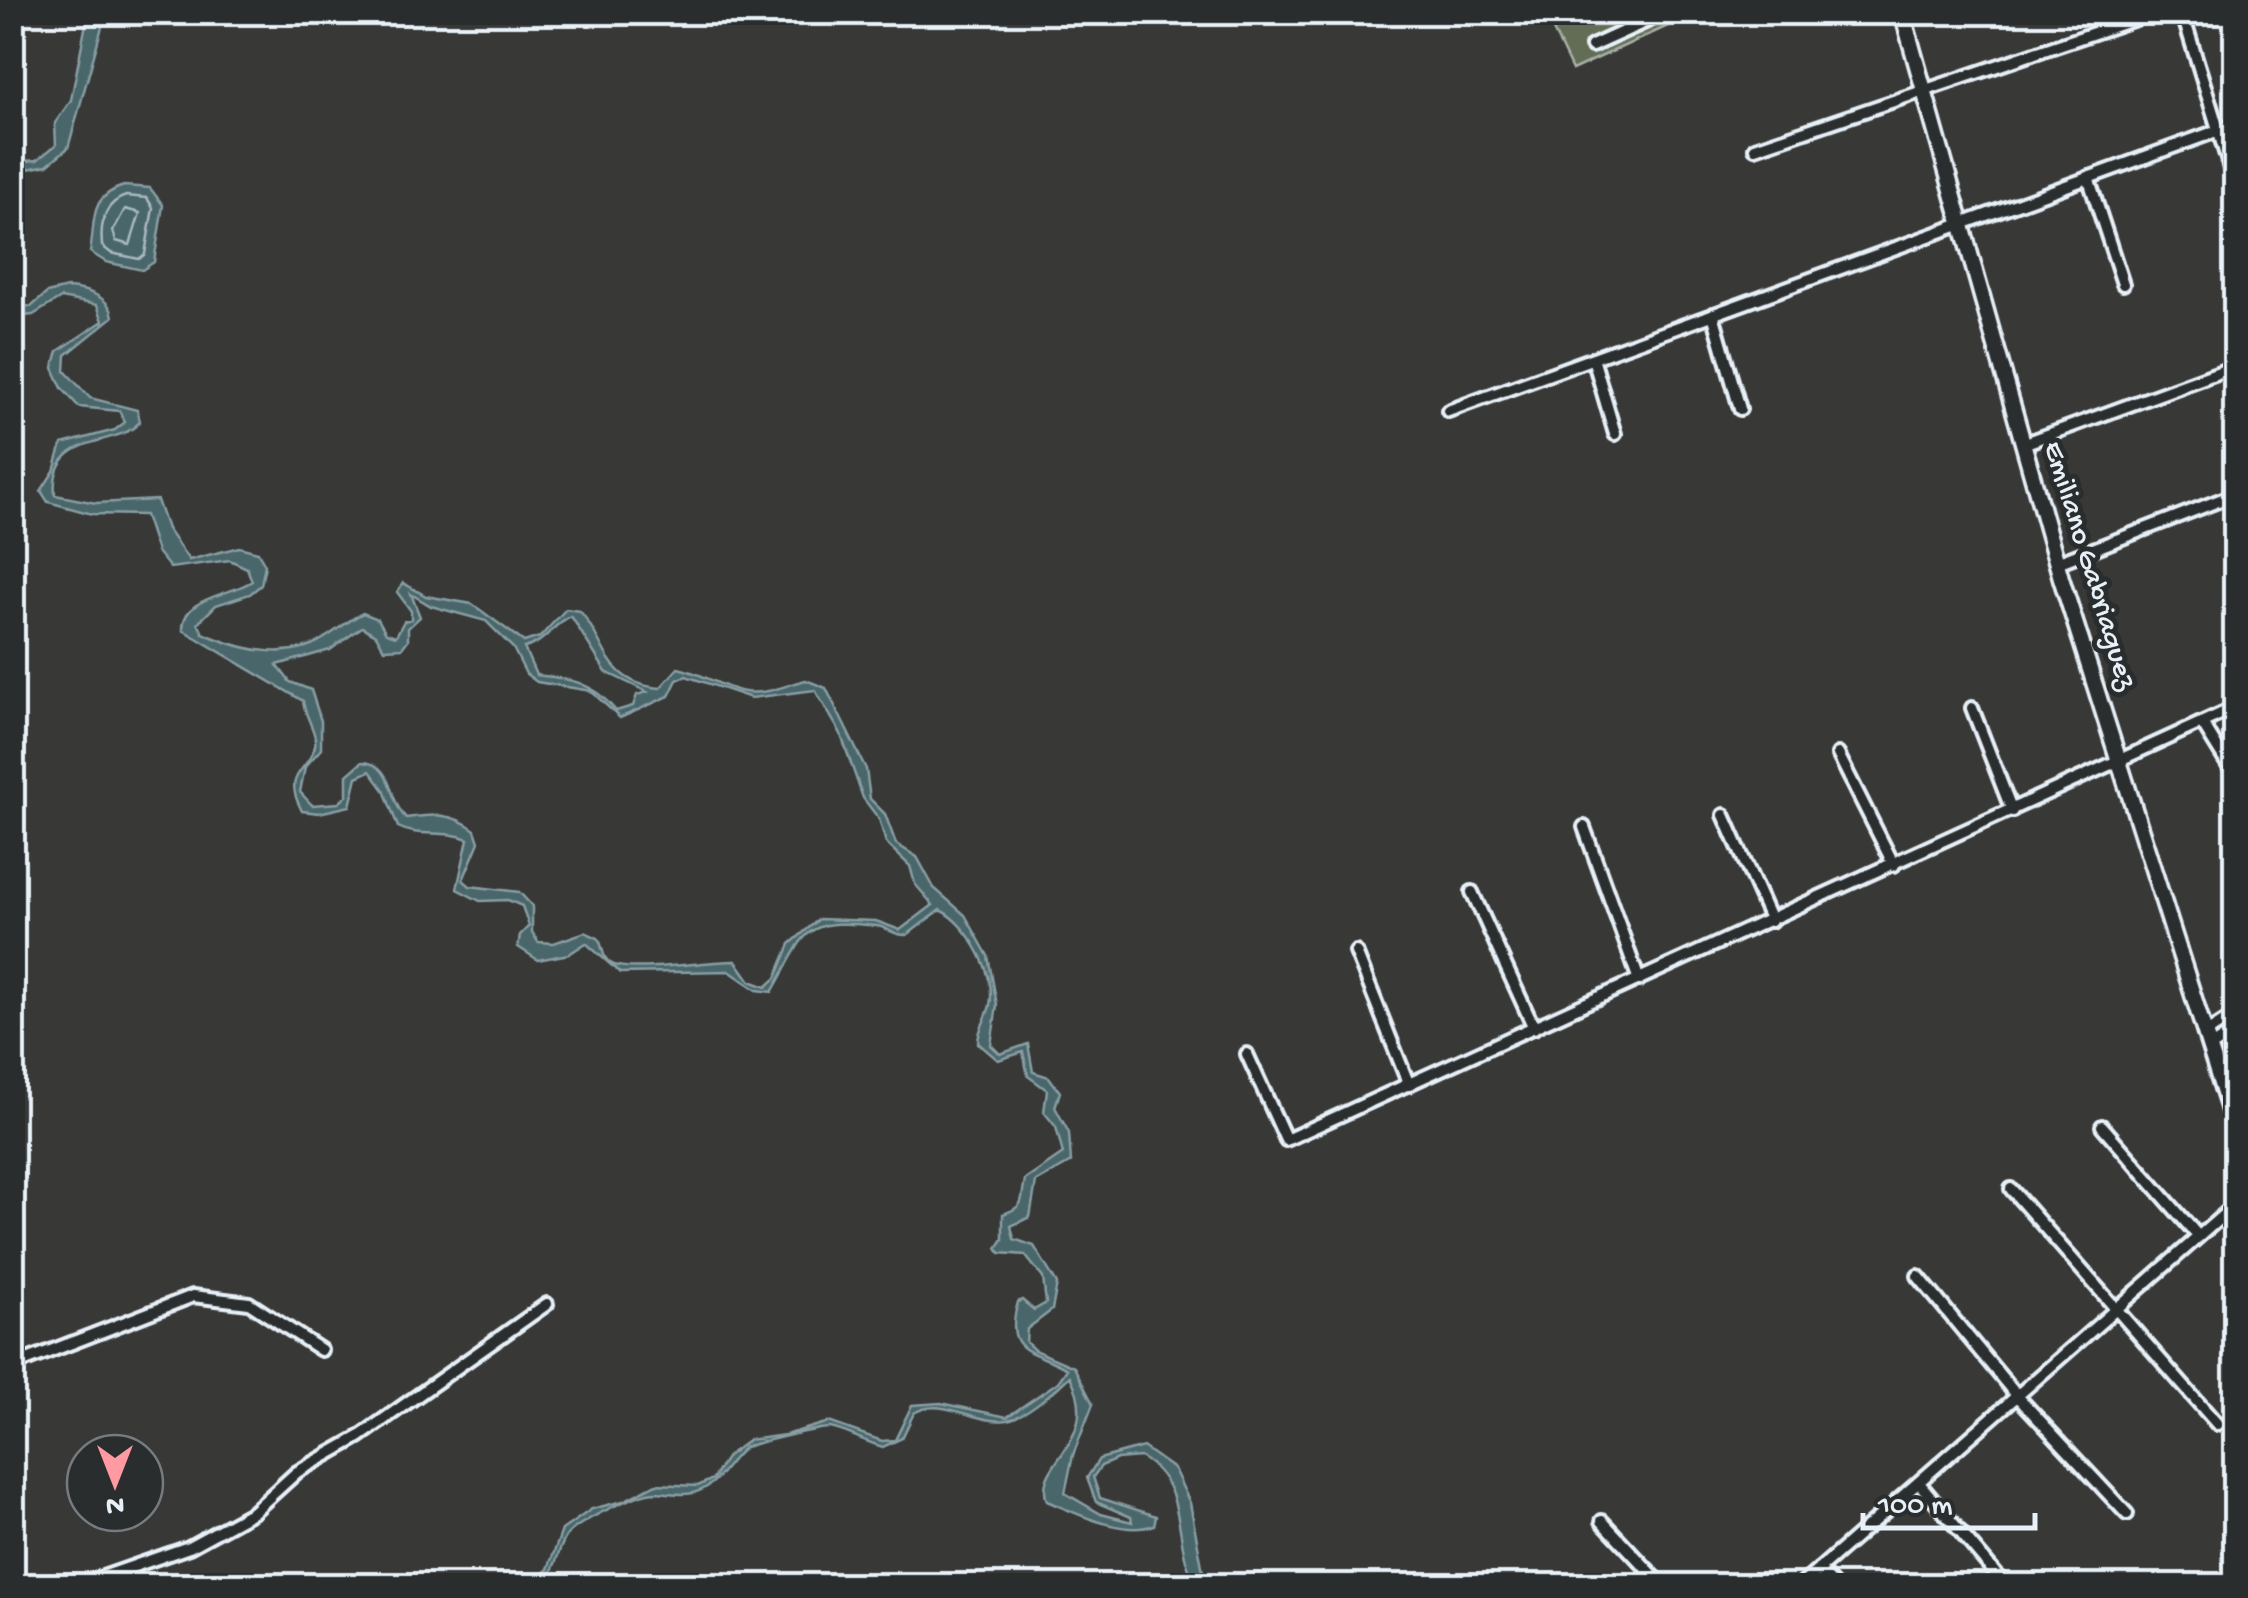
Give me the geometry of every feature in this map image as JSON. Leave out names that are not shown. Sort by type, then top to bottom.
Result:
[{"type":"main road","name":"Emiliano Gabriaguez","points":[[1902,12],[2056,563],[2236,1132]]},
{"type":"street","points":[[1592,46],[1667,12]]},
{"type":"street","points":[[1754,148],[1924,94],[2156,12]]},
{"type":"street","points":[[2182,12],[2236,188]]},
{"type":"street","points":[[1448,411],[2236,124]]},
{"type":"street","points":[[2088,177],[2123,284]]},
{"type":"street","points":[[1713,314],[1740,409]]},
{"type":"street","points":[[1593,358],[1615,434]]},
{"type":"street","points":[[2023,444],[2236,366]]},
{"type":"street","points":[[2056,563],[2236,494]]},
{"type":"street","points":[[1247,1054],[1286,1140],[2236,707]]},
{"type":"street","points":[[1972,708],[2012,811]]},
{"type":"street","points":[[2202,723],[2236,778]]},
{"type":"street","points":[[1838,754],[1894,865]]},
{"type":"street","points":[[1724,816],[1771,921]]},
{"type":"street","points":[[1584,827],[1640,980]]},
{"type":"street","points":[[1472,892],[1534,1028]]},
{"type":"street","points":[[1356,952],[1409,1085]]},
{"type":"street","points":[[2207,1041],[2236,1014]]},
{"type":"street","points":[[2207,1041],[2236,1030]]},
{"type":"street","points":[[2102,1126],[2198,1236]]},
{"type":"street","points":[[2010,1188],[2217,1424]]},
{"type":"street","points":[[1800,1586],[2236,1204]]},
{"type":"street","points":[[1918,1276],[2017,1396],[2127,1514]]},
{"type":"street","points":[[12,1366],[194,1296],[249,1303],[321,1350]]},
{"type":"street","points":[[77,1586],[188,1546],[253,1512],[297,1472],[359,1437],[546,1304]]},
{"type":"street","points":[[1919,1483],[2006,1586]]},
{"type":"street","points":[[1602,1522],[1663,1586]]},
{"type":"street","points":[[1819,1569],[1834,1586]]},
{"type":"green space","points":[[1545,13],[1696,13],[1572,70]]},
{"type":"water","points":[[88,13],[104,13],[103,23],[68,148],[47,165],[13,172],[13,162],[37,160],[56,145],[55,123],[71,100]]},
{"type":"water","points":[[124,186],[150,188],[163,205],[154,262],[142,270],[106,262],[90,252],[99,204]]},
{"type":"water","points":[[67,288],[82,290],[107,304],[113,317],[66,355],[65,371],[90,398],[137,410],[140,421],[131,430],[88,444],[63,460],[56,474],[55,495],[96,503],[157,500],[167,529],[189,560],[239,547],[258,552],[265,565],[261,585],[250,594],[216,605],[198,623],[203,633],[263,651],[294,650],[323,639],[363,613],[378,619],[386,633],[396,636],[404,621],[411,619],[411,611],[397,592],[403,583],[426,596],[472,604],[524,642],[540,637],[566,609],[580,611],[617,670],[642,685],[660,688],[678,668],[745,692],[769,691],[806,680],[826,688],[866,769],[870,799],[885,814],[896,844],[917,857],[934,888],[965,915],[988,956],[997,1005],[991,1045],[1000,1054],[1028,1044],[1033,1072],[1049,1077],[1060,1092],[1055,1107],[1069,1133],[1071,1162],[1036,1182],[1030,1217],[1011,1226],[1014,1239],[1034,1246],[1057,1284],[1052,1310],[1027,1329],[1026,1342],[1034,1350],[1074,1367],[1093,1404],[1073,1455],[1065,1493],[1101,1514],[1132,1522],[1131,1517],[1096,1502],[1087,1478],[1099,1459],[1143,1447],[1174,1469],[1190,1503],[1204,1577],[1216,1583],[1241,1581],[1253,1585],[1198,1585],[1185,1555],[1167,1484],[1157,1469],[1140,1457],[1117,1459],[1101,1466],[1093,1477],[1100,1498],[1156,1516],[1154,1525],[1114,1526],[1047,1501],[1045,1487],[1049,1474],[1074,1434],[1079,1418],[1078,1399],[1070,1376],[1032,1408],[1007,1420],[925,1408],[914,1413],[902,1438],[883,1447],[830,1428],[745,1447],[716,1480],[702,1490],[646,1494],[585,1522],[564,1540],[546,1579],[530,1585],[548,1569],[562,1530],[592,1509],[623,1501],[656,1484],[698,1486],[713,1479],[727,1456],[749,1440],[785,1435],[829,1422],[882,1441],[895,1440],[912,1405],[941,1403],[1007,1417],[1058,1382],[1067,1369],[1025,1349],[1015,1333],[1018,1302],[1022,1300],[1034,1310],[1046,1303],[1043,1278],[1025,1255],[1000,1253],[997,1248],[1003,1239],[1003,1214],[1019,1205],[1025,1180],[1063,1154],[1056,1127],[1044,1112],[1047,1090],[1028,1076],[1023,1052],[998,1060],[978,1043],[990,1005],[989,979],[970,938],[940,910],[907,935],[877,926],[819,927],[800,943],[772,992],[757,990],[729,971],[620,973],[586,943],[569,954],[538,960],[518,947],[520,935],[529,926],[522,906],[508,900],[480,901],[457,889],[468,839],[398,827],[384,790],[370,771],[357,777],[350,806],[319,813],[302,811],[295,780],[315,746],[303,701],[183,630],[190,610],[252,581],[247,568],[230,560],[170,568],[157,552],[145,515],[92,514],[48,502],[41,491],[54,471],[62,444],[115,430],[125,422],[119,411],[79,407],[62,388],[53,368],[58,351],[103,321],[97,305],[61,298],[33,315],[13,317],[13,303],[31,307],[47,293]],"holes":[[[411,594],[431,606],[486,621],[513,648],[526,674],[537,682],[591,691],[620,718],[669,696],[677,680],[686,676],[751,698],[815,690],[840,732],[863,798],[879,819],[886,843],[910,866],[915,884],[933,905],[900,930],[876,921],[819,919],[790,944],[776,978],[766,987],[750,981],[736,961],[622,967],[608,962],[598,938],[585,932],[554,943],[538,942],[532,932],[532,906],[519,892],[470,886],[463,880],[479,842],[475,830],[442,816],[406,818],[380,769],[362,762],[347,775],[347,795],[339,803],[312,805],[300,792],[305,767],[321,749],[321,721],[311,690],[290,682],[277,665],[330,650],[362,627],[376,635],[384,649],[402,648],[408,640],[408,628],[420,617]],[[571,616],[606,672],[647,692],[637,695],[633,706],[616,711],[599,694],[581,684],[536,675],[524,648]]]}]
